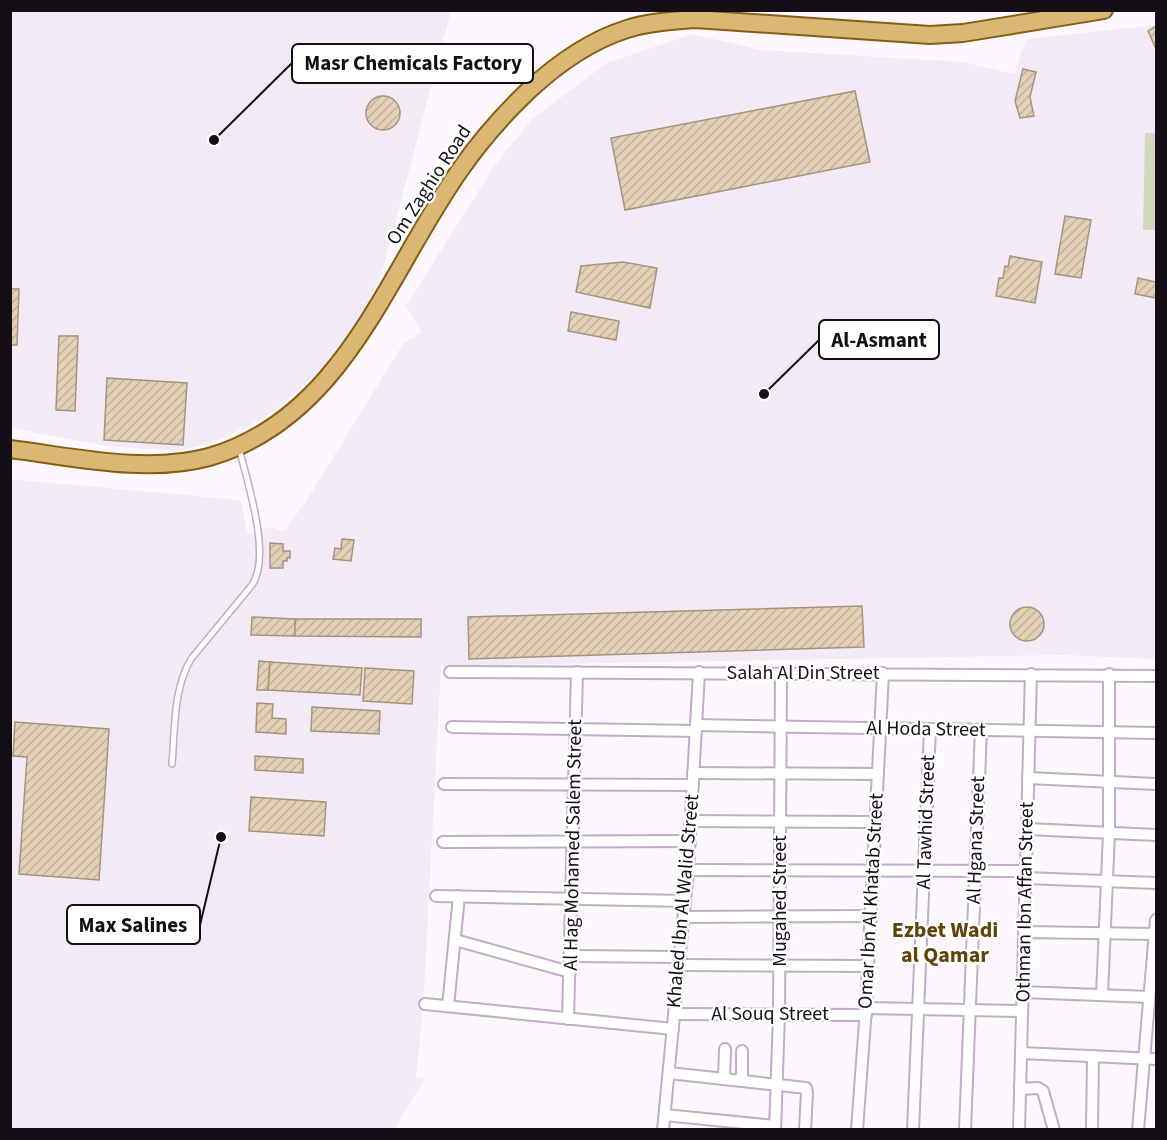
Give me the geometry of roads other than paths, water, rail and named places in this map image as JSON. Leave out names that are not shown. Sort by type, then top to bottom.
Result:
[{"type":"main road","points":[[1042,21],[1057,10]]},
{"type":"main road","name":"Om Zaghio Road","points":[[10,450],[145,465],[177,463],[239,446],[276,424],[309,397],[339,366],[364,330],[459,171],[484,138],[542,78],[568,57],[597,41],[628,29],[661,21],[695,20],[930,35],[963,33],[1104,10]]},
{"type":"street","name":"Salah Al Din Street","points":[[450,672],[1156,676]]},
{"type":"street","name":"Al Hag Mohamed Salem Street","points":[[568,1018],[577,672]]},
{"type":"street","name":"Khaled Ibn Al Walid Street","points":[[663,1130],[688,870],[699,672]]},
{"type":"street","name":"Mugahed Street","points":[[775,1128],[780,966],[781,673]]},
{"type":"street","name":"Omar Ibn Al Khatab Street","points":[[857,1130],[866,1011],[883,673]]},
{"type":"street","name":"Othman Ibn Affan Street","points":[[1019,1130],[1031,674]]},
{"type":"street","points":[[1102,995],[1108,882],[1109,674]]},
{"type":"street","name":"Al Hoda Street","points":[[452,727],[576,729],[781,726],[1156,733]]},
{"type":"street","name":"Al Tawhid Street","points":[[914,1130],[930,729]]},
{"type":"street","name":"Al Hgana Street","points":[[965,1130],[981,730]]},
{"type":"street","points":[[693,773],[878,774]]},
{"type":"street","points":[[1028,778],[1156,784]]},
{"type":"street","points":[[444,784],[693,784]]},
{"type":"street","points":[[691,821],[875,822]]},
{"type":"street","points":[[1027,829],[1156,835]]},
{"type":"street","points":[[443,842],[690,841]]},
{"type":"street","points":[[688,870],[975,871],[1108,882],[1156,883]]},
{"type":"street","points":[[436,896],[685,901]]},
{"type":"street","points":[[448,1006],[459,897]]},
{"type":"street","points":[[684,917],[871,916]]},
{"type":"street","points":[[1138,1130],[1156,920]]},
{"type":"street","points":[[1024,932],[1155,934]]},
{"type":"street","points":[[455,940],[570,972]]},
{"type":"street","points":[[570,956],[780,966],[868,966]]},
{"type":"street","points":[[1022,992],[1149,997]]},
{"type":"street","points":[[425,1004],[673,1029]]},
{"type":"street","name":"Al Souq Street","points":[[674,1014],[779,1015],[918,1008],[1022,1011]]},
{"type":"street","points":[[724,1079],[725,1049]]},
{"type":"street","points":[[742,1051],[742,1081]]},
{"type":"street","points":[[1021,1053],[1156,1059]]},
{"type":"street","points":[[1092,1130],[1093,1056]]},
{"type":"street","points":[[669,1073],[802,1087],[807,1090],[805,1130]]},
{"type":"street","points":[[1020,1089],[1038,1088],[1043,1091],[1054,1130]]},
{"type":"street","points":[[665,1115],[775,1128]]},
{"type":"lane","points":[[172,765],[180,687],[186,668],[252,585],[259,571],[260,540],[239,446]]},
{"type":"place","name":"Masr Chemicals Factory","points":[[214,140]]},
{"type":"place","name":"Al-Asmant","points":[[764,394]]},
{"type":"place","name":"Max Salines","points":[[221,837]]},
{"type":"district","name":"Ezbet Wadi al Qamar","points":[[945,942]]}]
